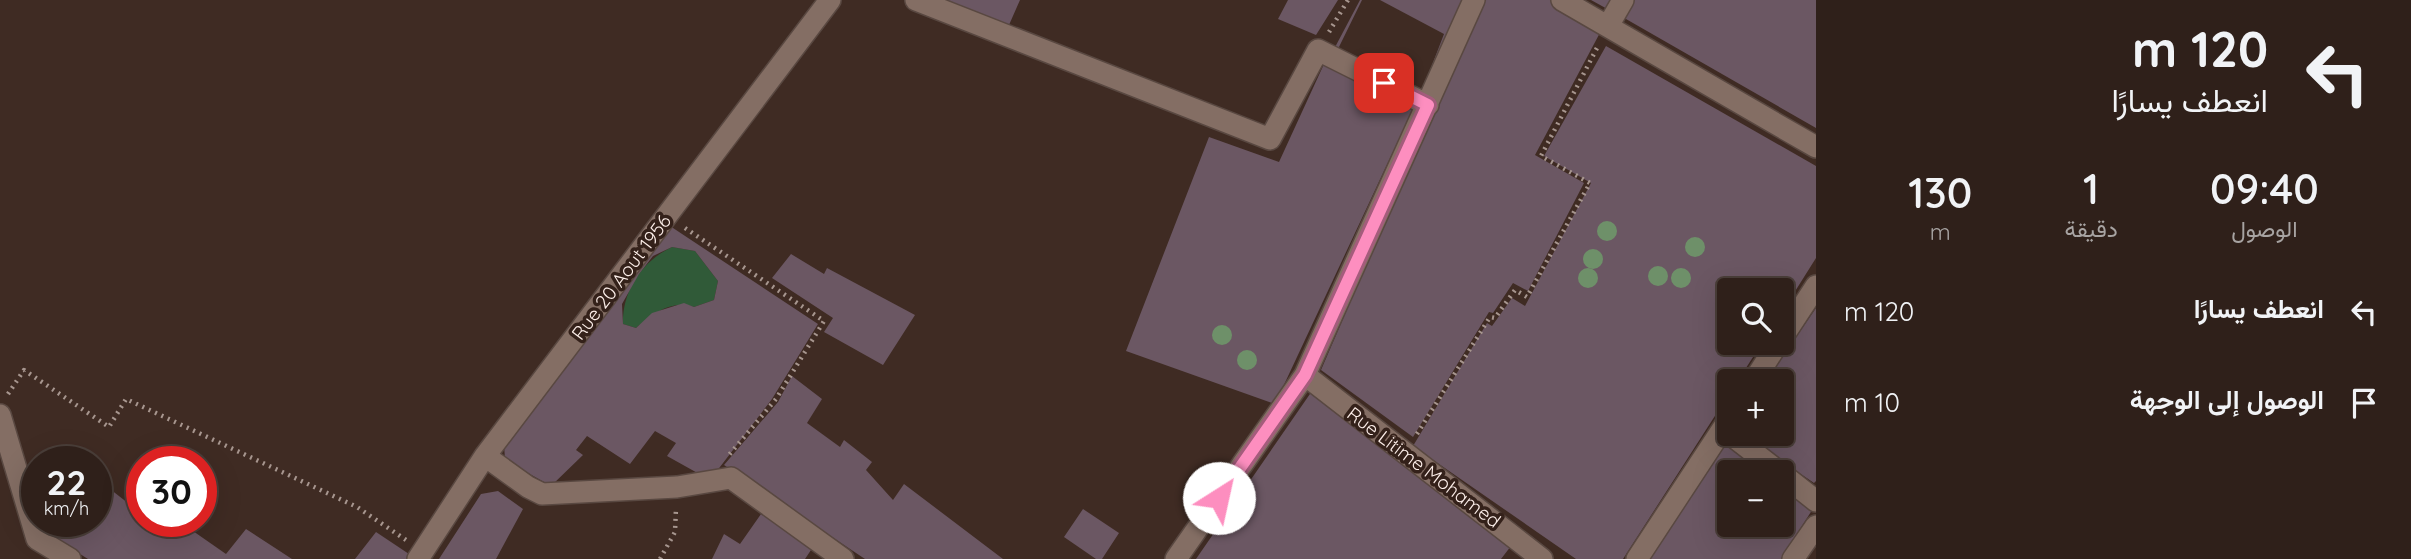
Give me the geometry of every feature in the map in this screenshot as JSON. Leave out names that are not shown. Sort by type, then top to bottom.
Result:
[{"type":"street","name":"Rue 20 Aout 1956","points":[[418,559],[485,456],[830,0]]},
{"type":"street","points":[[916,0],[1270,139],[1318,50],[1428,105]]},
{"type":"street","points":[[1176,559],[1305,375],[1474,0]]},
{"type":"street","points":[[1562,0],[1816,146]]},
{"type":"street","points":[[1608,26],[1623,0]]},
{"type":"street","points":[[1794,320],[1816,286]]},
{"type":"street","name":"Rue Litime Mohamed","points":[[1305,375],[1480,508],[1542,559]]},
{"type":"street","points":[[0,415],[37,539],[70,559]]},
{"type":"street","points":[[1637,559],[1717,445]]},
{"type":"street","points":[[1748,446],[1765,460]]},
{"type":"street","points":[[485,456],[542,494],[677,487],[731,478],[843,559]]},
{"type":"street","points":[[1794,484],[1816,501]]},
{"type":"street","points":[[1793,559],[1816,526]]},
{"type":"path","points":[[1318,50],[1348,0]]},
{"type":"path","points":[[1405,453],[1490,317],[1495,318],[1515,290],[1527,297],[1590,183],[1541,156],[1608,26]]},
{"type":"path","points":[[667,216],[824,321],[776,399],[722,464],[716,480]]},
{"type":"path","points":[[0,402],[24,370],[109,427],[126,399],[357,507],[408,542],[418,559]]},
{"type":"path","points":[[660,559],[675,531],[677,487]]},
{"type":"green space","points":[[672,247],[695,251],[718,281],[714,300],[694,307],[671,306],[636,328],[623,324],[626,300],[636,278],[652,260]]},
{"type":"building","points":[[946,0],[1020,0],[1009,25]]},
{"type":"building","points":[[1288,0],[1338,0],[1316,35],[1278,19]]},
{"type":"building","points":[[1360,0],[1338,49],[1333,51]]},
{"type":"building","points":[[1380,0],[1464,0],[1429,73],[1444,34]]},
{"type":"building","points":[[1480,0],[1553,0],[1602,29],[1535,155],[1584,183],[1528,291],[1513,283],[1493,313],[1489,312],[1413,437],[1321,370]]},
{"type":"building","points":[[1591,0],[1617,0],[1611,11]]},
{"type":"building","points":[[1627,0],[1816,0],[1816,128],[1619,15]]},
{"type":"building","points":[[1606,46],[1816,166],[1816,258],[1794,293],[1794,278],[1717,278],[1717,355],[1754,355],[1745,369],[1717,369],[1717,413],[1623,559],[1576,559],[1413,446],[1487,323],[1492,326],[1512,298],[1525,306],[1591,183],[1544,156]]},
{"type":"building","points":[[1324,64],[1413,109],[1275,404],[1126,351],[1209,137],[1279,162]]},
{"type":"building","points":[[670,226],[818,324],[772,399],[710,480],[667,456],[676,443],[655,431],[630,464],[587,436],[576,450],[583,455],[551,486],[505,460],[504,444]],"holes":[[[672,247],[695,251],[718,281],[714,300],[694,307],[684,303],[652,313],[636,328],[623,324],[622,304],[653,256]]]},
{"type":"building","points":[[791,254],[824,274],[827,268],[915,315],[883,365],[824,332],[833,318],[772,278]]},
{"type":"building","points":[[1816,308],[1814,483],[1794,469],[1794,460],[1780,460],[1760,446],[1794,446],[1794,369],[1774,369],[1784,355],[1794,355],[1794,340]]},
{"type":"building","points":[[792,376],[822,399],[807,423],[840,447],[844,440],[872,462],[866,470],[893,500],[904,484],[1003,559],[865,559],[724,465],[778,402]]},
{"type":"building","points":[[1312,391],[1511,546],[1501,559],[1196,559]]},
{"type":"building","points":[[1725,446],[1729,446],[1749,460],[1717,460],[1717,537],[1794,537],[1794,493],[1814,507],[1781,559],[1645,559]]},
{"type":"building","points":[[112,491],[126,502],[126,537],[202,537],[226,554],[246,529],[292,559],[88,559],[53,537],[112,537]]},
{"type":"building","points":[[498,491],[523,509],[496,559],[439,559],[481,494]]},
{"type":"building","points":[[1083,509],[1119,533],[1102,559],[1096,559],[1064,537]]},
{"type":"building","points":[[761,514],[813,547],[805,559],[712,559],[724,534],[740,544]]},
{"type":"building","points":[[376,532],[409,554],[406,559],[355,559]]},
{"type":"route","points":[[1219,498],[1305,375],[1428,105],[1384,83]]}]
